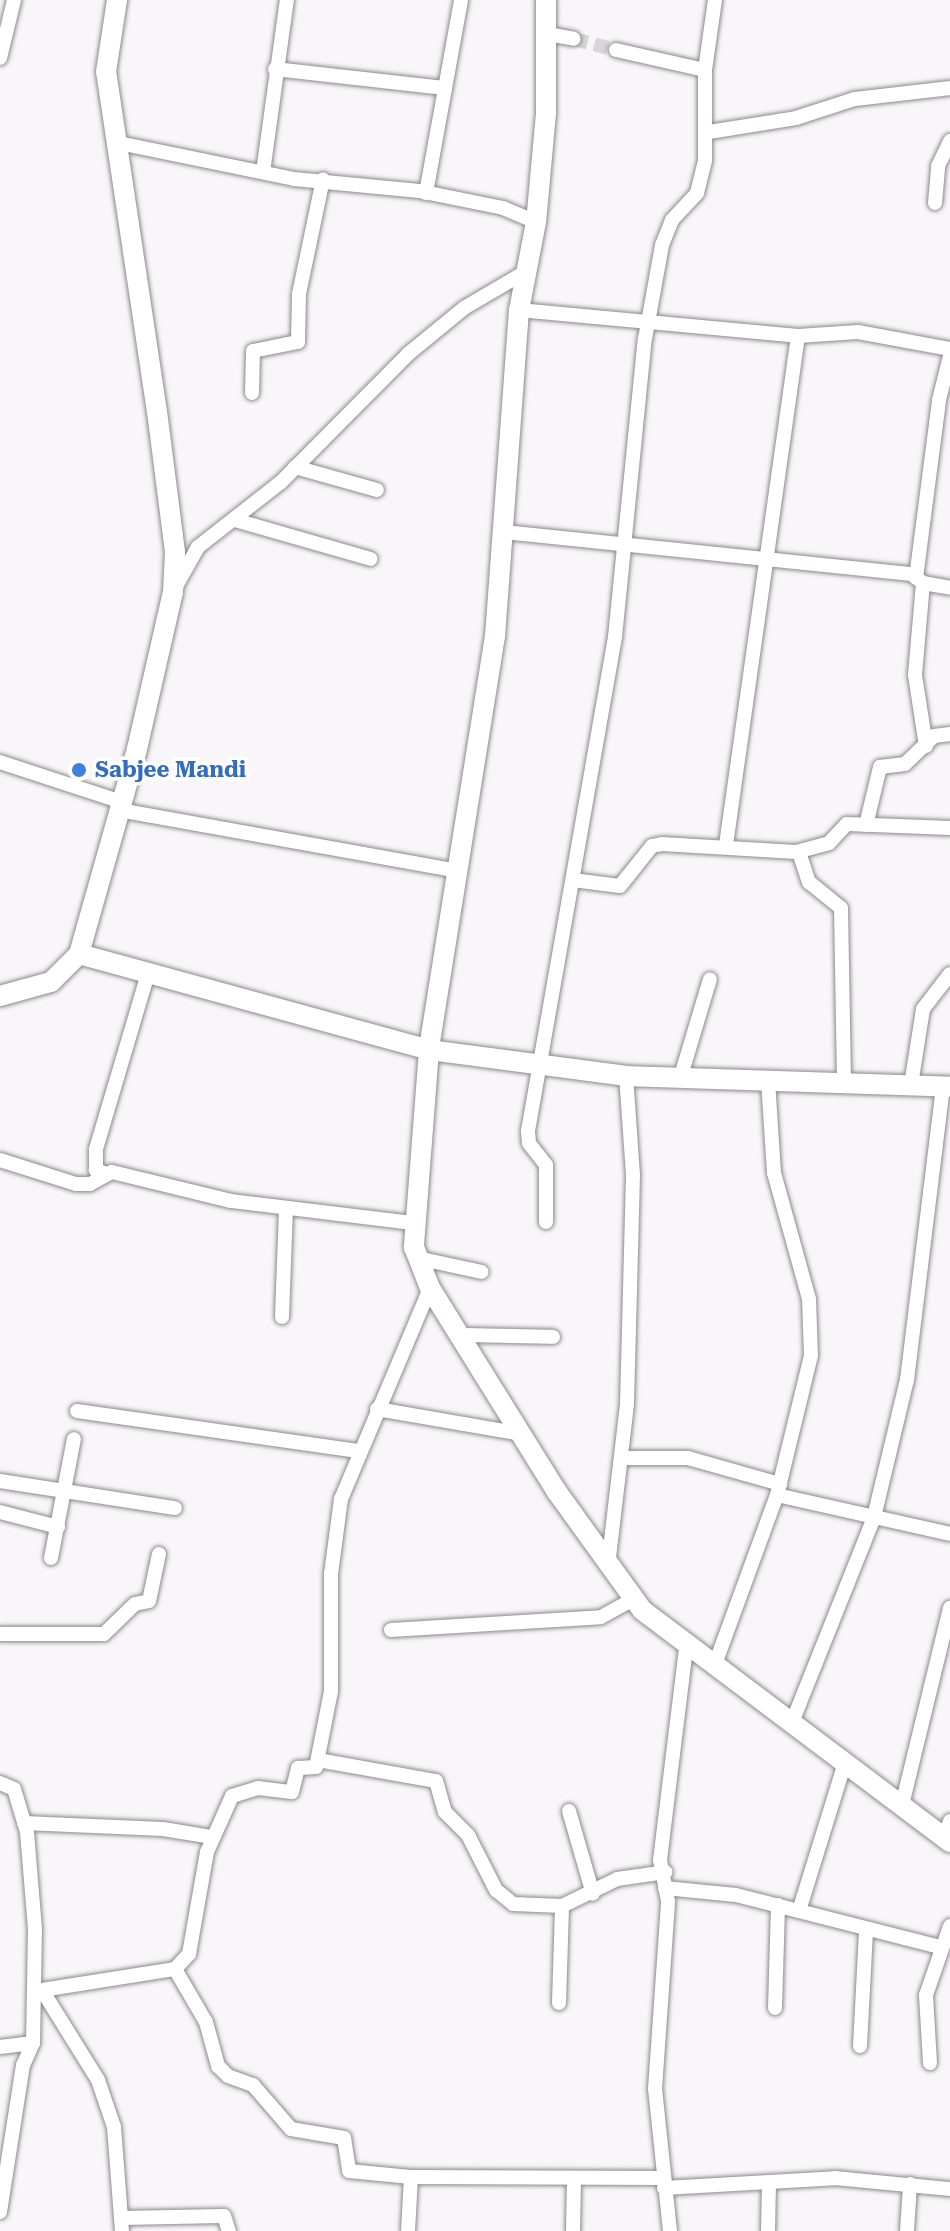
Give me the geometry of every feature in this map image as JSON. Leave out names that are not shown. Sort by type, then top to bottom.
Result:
[{"type":"street","points":[[0,58],[3,28],[14,0]]},
{"type":"street","points":[[0,996],[51,982],[79,954],[120,806],[173,592],[175,552],[157,412],[114,142],[106,72],[117,0]]},
{"type":"street","points":[[263,172],[287,0]]},
{"type":"street","points":[[426,193],[461,0]]},
{"type":"street","points":[[546,0],[547,34],[536,222],[519,310],[495,636],[454,870],[429,1050],[412,1223],[417,1258],[430,1288],[521,1434],[633,1599],[686,1647],[793,1720],[902,1805],[948,1833]]},
{"type":"street","points":[[546,1222],[546,1165],[528,1138],[595,767],[627,545],[645,339],[652,323],[662,245],[672,220],[697,193],[709,132],[705,70],[715,0]]},
{"type":"street","points":[[547,34],[574,39]]},
{"type":"street","points":[[616,50],[705,70]]},
{"type":"street","points":[[275,69],[444,88]]},
{"type":"street","points":[[709,132],[796,118],[855,99],[950,88]]},
{"type":"street","points":[[935,203],[938,166],[950,141]]},
{"type":"street","points":[[114,142],[263,172],[426,193],[503,208],[536,222]]},
{"type":"street","points":[[252,393],[253,351],[298,342],[299,294],[323,179]]},
{"type":"street","points":[[173,592],[198,547],[235,520],[295,467],[408,354],[464,308],[527,271]]},
{"type":"street","points":[[519,310],[798,336],[858,332],[950,349]]},
{"type":"street","points":[[726,845],[769,559],[798,336]]},
{"type":"street","points":[[926,746],[915,675],[920,580],[939,400],[950,356]]},
{"type":"street","points":[[295,467],[377,490]]},
{"type":"street","points":[[235,520],[371,559]]},
{"type":"street","points":[[504,532],[769,559],[920,580],[950,588]]},
{"type":"street","points":[[866,825],[880,767],[905,764],[934,736],[950,734]]},
{"type":"street","points":[[0,762],[120,806],[454,870]]},
{"type":"street","points":[[573,880],[620,886],[652,846],[662,844],[726,845],[799,852],[829,843],[847,824],[950,828]]},
{"type":"street","points":[[799,852],[809,882],[841,908],[844,1083]]},
{"type":"street","points":[[79,954],[429,1050],[626,1076],[946,1086],[913,1346],[874,1517],[793,1720]]},
{"type":"street","points":[[148,973],[96,1149],[96,1170],[286,1208],[412,1223]]},
{"type":"street","points":[[911,1085],[923,1009],[950,974]]},
{"type":"street","points":[[680,1079],[710,979]]},
{"type":"street","points":[[608,1566],[624,1458],[633,1217],[626,1076]]},
{"type":"street","points":[[714,1667],[779,1489],[809,1374],[812,1327],[809,1299],[778,1194],[768,1081]]},
{"type":"street","points":[[0,1160],[84,1185],[104,1173]]},
{"type":"street","points":[[282,1317],[286,1208]]},
{"type":"street","points":[[417,1258],[482,1272]]},
{"type":"street","points":[[38,1990],[175,1969],[189,1954],[212,1837],[232,1796],[258,1788],[292,1792],[298,1768],[316,1767],[331,1691],[335,1526],[358,1451],[430,1288]]},
{"type":"street","points":[[460,1335],[553,1337]]},
{"type":"street","points":[[377,1409],[521,1434]]},
{"type":"street","points":[[77,1411],[358,1451]]},
{"type":"street","points":[[51,1558],[74,1439]]},
{"type":"street","points":[[624,1458],[688,1458],[874,1517],[950,1534]]},
{"type":"street","points":[[0,1481],[175,1508]]},
{"type":"street","points":[[0,1512],[58,1527]]},
{"type":"street","points":[[0,1634],[104,1634],[135,1604],[149,1601],[159,1554]]},
{"type":"street","points":[[391,1630],[601,1617],[633,1599]]},
{"type":"street","points":[[902,1805],[950,1608]]},
{"type":"street","points":[[670,2231],[655,2089],[662,2033],[666,1872],[660,1860],[686,1647]]},
{"type":"street","points":[[318,1760],[436,1781],[445,1812],[468,1835],[504,1899],[526,1907],[562,1906],[593,1894],[617,1879],[666,1872]]},
{"type":"street","points":[[799,1911],[845,1762]]},
{"type":"street","points":[[0,1783],[14,1789],[24,1823],[38,1990],[33,2043],[23,2065],[0,2212]]},
{"type":"street","points":[[569,1811],[593,1894]]},
{"type":"street","points":[[24,1823],[163,1829],[212,1837]]},
{"type":"street","points":[[665,1888],[778,1905],[940,1947]]},
{"type":"street","points":[[775,2008],[778,1905]]},
{"type":"street","points":[[559,2003],[562,1906]]},
{"type":"street","points":[[930,2063],[926,1995],[940,1947],[950,1926]]},
{"type":"street","points":[[860,2046],[866,1930]]},
{"type":"street","points":[[175,1969],[206,2022],[218,2066],[228,2076],[253,2085],[291,2129],[344,2138],[349,2171],[411,2177],[663,2183],[835,2178],[950,2189]]},
{"type":"street","points":[[38,1990],[98,2080],[114,2127],[122,2225],[224,2216],[229,2231]]},
{"type":"street","points":[[0,2047],[33,2043]]},
{"type":"street","points":[[408,2231],[411,2177]]},
{"type":"street","points":[[573,2231],[574,2179]]},
{"type":"street","points":[[768,2231],[769,2182]]},
{"type":"street","points":[[907,2231],[910,2184]]},
{"type":"tunnel","points":[[574,39],[616,50]]},
{"type":"place","name":"Sabjee Mandi","points":[[79,770]]}]
